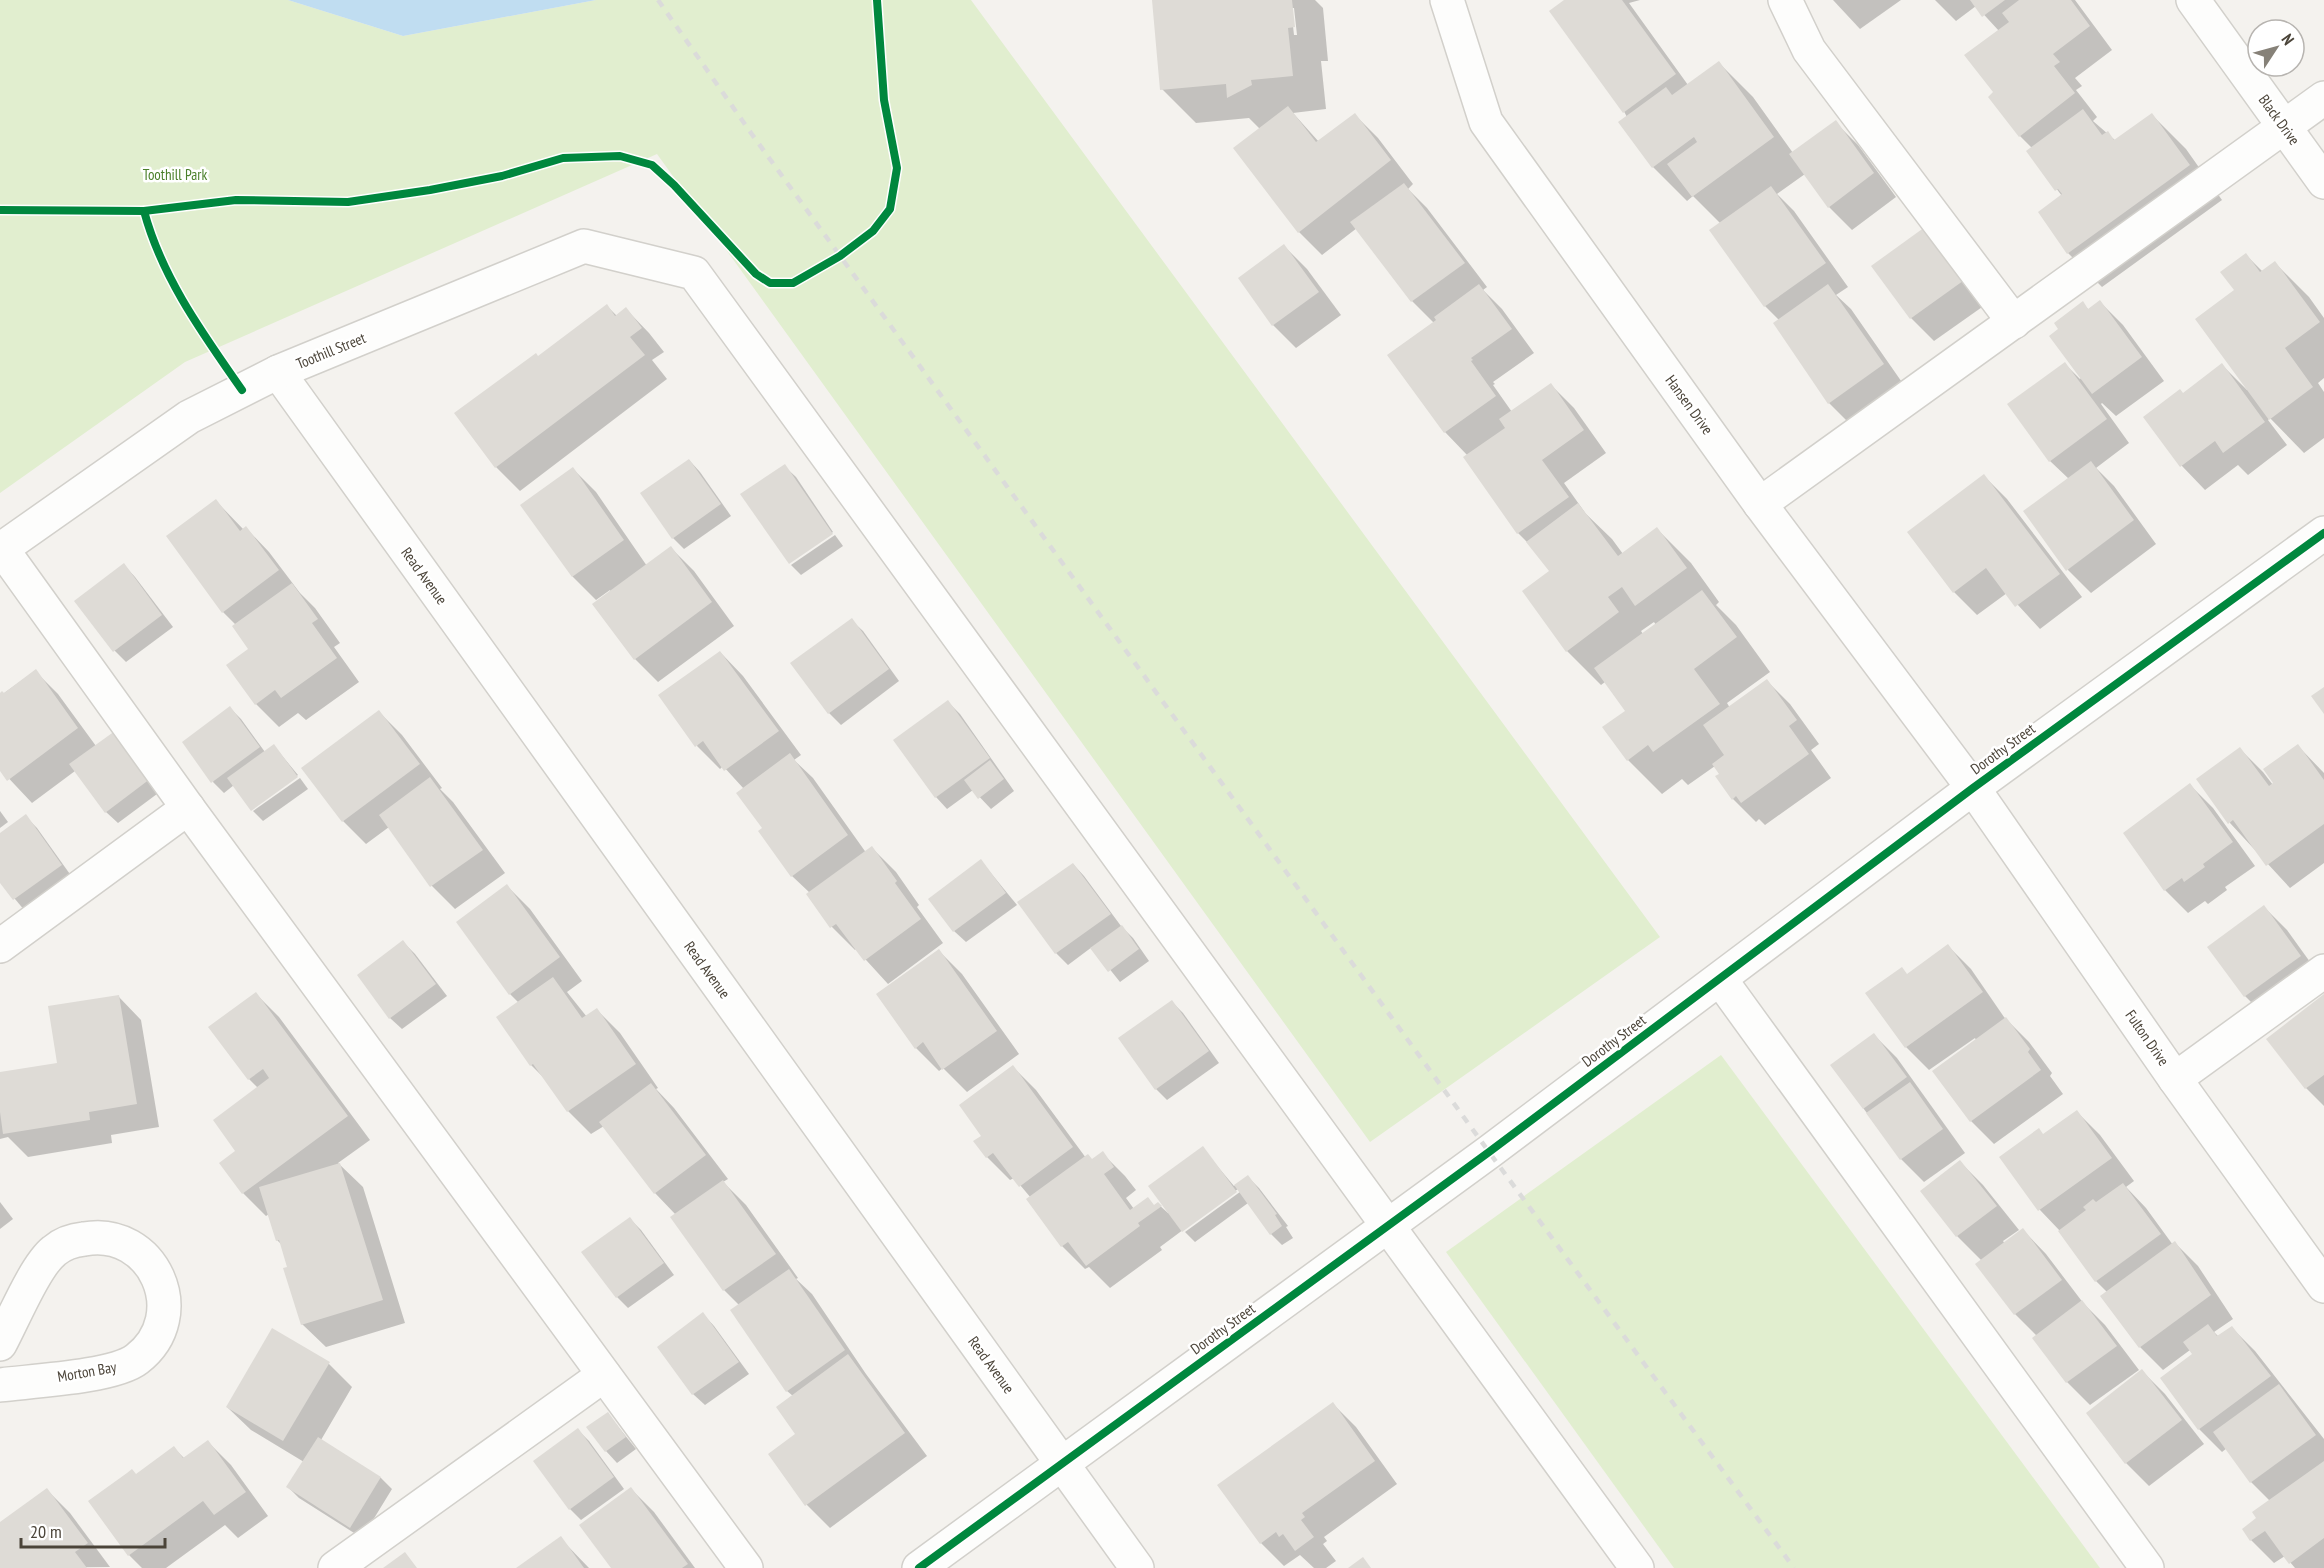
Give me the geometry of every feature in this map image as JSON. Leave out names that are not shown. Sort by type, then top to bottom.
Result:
[{"type":"street","name":"Hansen Drive","points":[[1447,0],[1486,122],[1761,504],[1973,788]]},
{"type":"street","points":[[1785,0],[1809,50],[2014,322]]},
{"type":"street","name":"Black Drive","points":[[2193,0],[2324,182]]},
{"type":"street","points":[[1761,504],[2324,98]]},
{"type":"street","name":"Toothill Street","points":[[1,549],[189,417],[278,372],[584,246],[694,273],[1389,1226]]},
{"type":"street","name":"Read Avenue","points":[[278,372],[1137,1568]]},
{"type":"street","name":"Dorothy Street","points":[[919,1568],[1389,1226],[1973,788],[2324,533]]},
{"type":"street","points":[[1,549],[188,808],[746,1568]]},
{"type":"street","name":"Fulton Drive","points":[[1973,788],[2175,1079],[2324,1286]]},
{"type":"street","points":[[0,946],[188,808]]},
{"type":"street","points":[[2175,1079],[2324,971]]},
{"type":"street","points":[[1719,979],[2147,1568]]},
{"type":"street","points":[[1389,1226],[1637,1568]]},
{"type":"street","name":"Morton Bay","points":[[0,1344],[40,1265],[55,1250],[74,1240],[95,1236],[117,1239],[136,1249],[151,1264],[161,1283],[164,1304],[162,1325],[152,1344],[137,1359],[118,1369],[0,1385]]},
{"type":"street","points":[[335,1568],[604,1375]]},
{"type":"green space","name":"Toothill Park","points":[[0,0],[288,0],[403,36],[596,0],[971,0],[1660,937],[1370,1142],[657,154],[185,362],[0,493]]},
{"type":"green space","points":[[1721,1055],[2100,1568],[1674,1568],[1446,1252]]},
{"type":"water","points":[[288,0],[596,0],[403,36]]},
{"type":"building","points":[[1152,0],[1292,0],[1295,27],[1288,28],[1293,76],[1251,80],[1252,85],[1227,98],[1226,84],[1160,90]]},
{"type":"building","points":[[1564,0],[1622,0],[1676,74],[1623,113],[1549,11]]},
{"type":"building","points":[[1970,0],[2005,0],[1982,17]]},
{"type":"building","points":[[2019,0],[2071,0],[2090,26],[2053,54],[2060,62],[2054,66],[2075,93],[2019,137],[1988,97],[1993,92],[1964,55],[2009,22],[2002,13]]},
{"type":"building","points":[[1719,61],[1774,137],[1692,197],[1667,164],[1697,142],[1694,137],[1652,168],[1618,122],[1666,87],[1672,95]]},
{"type":"building","points":[[1288,106],[1316,142],[1355,113],[1391,160],[1298,233],[1233,148]]},
{"type":"building","points":[[2083,109],[2102,135],[2108,131],[2114,140],[2152,113],[2190,165],[2067,254],[2038,212],[2062,194],[2058,189],[2055,191],[2026,151]]},
{"type":"building","points":[[1836,120],[1874,173],[1828,208],[1789,154]]},
{"type":"building","points":[[1404,183],[1465,263],[1411,302],[1350,222]]},
{"type":"building","points":[[1771,186],[1826,263],[1764,307],[1709,230]]},
{"type":"building","points":[[1925,227],[1963,281],[1910,319],[1871,266]]},
{"type":"building","points":[[1284,244],[1319,292],[1272,326],[1238,278]]},
{"type":"building","points":[[2246,253],[2260,272],[2275,261],[2320,322],[2285,348],[2313,387],[2269,420],[2195,319],[2234,290],[2220,272]]},
{"type":"building","points":[[1479,284],[1512,329],[1471,358],[1496,396],[1444,433],[1387,355],[1436,320],[1434,317]]},
{"type":"building","points":[[1828,284],[1884,364],[1828,404],[1773,323]]},
{"type":"building","points":[[2100,300],[2142,357],[2092,394],[2049,336],[2058,329],[2054,323],[2083,301],[2088,309]]},
{"type":"building","points":[[607,304],[615,316],[626,307],[642,328],[630,337],[645,355],[495,468],[454,413],[536,353],[538,356]]},
{"type":"building","points":[[2065,362],[2107,419],[2049,462],[2007,404]]},
{"type":"building","points":[[2222,363],[2265,422],[2223,453],[2215,441],[2180,467],[2143,417],[2180,389],[2183,393]]},
{"type":"building","points":[[1551,383],[1584,430],[1542,460],[1569,497],[1517,534],[1463,457],[1505,428],[1499,419]]},
{"type":"building","points":[[689,459],[721,504],[672,539],[640,493]]},
{"type":"building","points":[[2091,461],[2134,520],[2066,571],[2023,511]]},
{"type":"building","points":[[785,464],[833,534],[789,564],[740,494]]},
{"type":"building","points":[[573,467],[624,540],[572,577],[520,505]]},
{"type":"building","points":[[1984,474],[2060,574],[2015,607],[1986,568],[1953,593],[1907,532]]},
{"type":"building","points":[[216,499],[240,531],[246,526],[279,570],[222,613],[166,536]]},
{"type":"building","points":[[1578,503],[1618,556],[1657,527],[1687,568],[1635,606],[1622,587],[1608,597],[1619,612],[1566,652],[1522,591],[1549,571],[1526,542]]},
{"type":"building","points":[[671,546],[712,602],[634,660],[592,604]]},
{"type":"building","points":[[124,563],[162,615],[113,652],[74,601]]},
{"type":"building","points":[[292,583],[318,619],[312,623],[337,658],[281,698],[275,690],[255,705],[226,665],[248,649],[232,626]]},
{"type":"building","points":[[1702,590],[1737,637],[1694,669],[1720,704],[1653,752],[1648,745],[1627,761],[1602,727],[1625,711],[1594,668]]},
{"type":"building","points":[[852,618],[889,669],[828,714],[790,663]]},
{"type":"building","points":[[720,651],[779,731],[724,771],[703,741],[695,747],[658,695]]},
{"type":"building","points":[[36,669],[78,728],[7,781],[0,771],[0,693],[2,691],[4,693]]},
{"type":"building","points":[[1767,679],[1797,720],[1789,726],[1809,754],[1741,803],[1736,796],[1732,800],[1715,776],[1719,774],[1712,764],[1724,755],[1703,725]]},
{"type":"building","points":[[2324,687],[2324,714],[2311,696]]},
{"type":"building","points":[[948,700],[990,758],[935,798],[893,740]]},
{"type":"building","points":[[230,706],[260,747],[211,783],[182,742]]},
{"type":"building","points":[[379,710],[420,764],[342,822],[301,768]]},
{"type":"building","points":[[115,731],[150,779],[105,813],[69,764]]},
{"type":"building","points":[[274,744],[298,777],[251,811],[227,778]]},
{"type":"building","points":[[2298,744],[2324,780],[2324,824],[2266,866],[2233,820],[2228,824],[2196,779],[2240,747],[2269,786],[2273,783],[2263,769]]},
{"type":"building","points":[[790,753],[848,835],[791,877],[758,831],[762,828],[736,793]]},
{"type":"building","points":[[990,760],[1004,779],[978,799],[964,780]]},
{"type":"building","points":[[430,777],[483,850],[430,887],[379,815]]},
{"type":"building","points":[[2190,783],[2233,842],[2203,864],[2205,867],[2184,882],[2182,878],[2164,891],[2123,833]]},
{"type":"building","points":[[26,814],[62,865],[13,900],[0,883],[0,833]]},
{"type":"building","points":[[872,846],[921,919],[864,961],[836,924],[830,928],[806,894]]},
{"type":"building","points":[[981,859],[1006,893],[953,932],[928,899]]},
{"type":"building","points":[[1073,863],[1111,914],[1055,954],[1017,902]]},
{"type":"building","points":[[507,884],[560,957],[509,995],[456,922]]},
{"type":"building","points":[[2264,905],[2301,956],[2244,997],[2207,947]]},
{"type":"building","points":[[1122,925],[1139,949],[1108,972],[1090,948]]},
{"type":"building","points":[[403,940],[436,984],[389,1019],[357,975]]},
{"type":"building","points":[[1948,944],[1983,992],[1905,1048],[1865,993],[1902,967],[1907,974]]},
{"type":"building","points":[[939,949],[997,1031],[942,1070],[923,1042],[915,1049],[876,994]]},
{"type":"building","points":[[553,977],[582,1018],[597,1008],[636,1064],[567,1112],[533,1064],[530,1066],[496,1017]]},
{"type":"building","points":[[256,992],[348,1116],[242,1194],[219,1163],[235,1151],[213,1120],[269,1078],[263,1069],[248,1080],[208,1027]]},
{"type":"building","points":[[2324,994],[2324,1075],[2305,1089],[2266,1039]]},
{"type":"building","points":[[119,995],[137,1104],[89,1112],[90,1120],[3,1134],[0,1112],[0,1072],[57,1063],[48,1006]]},
{"type":"building","points":[[1172,1000],[1209,1051],[1155,1090],[1118,1038]]},
{"type":"building","points":[[2006,1017],[2030,1049],[2028,1052],[2041,1070],[1970,1122],[1932,1071]]},
{"type":"building","points":[[1874,1033],[1907,1077],[1863,1109],[1830,1065]]},
{"type":"building","points":[[1013,1065],[1073,1147],[1019,1187],[993,1153],[986,1158],[973,1141],[981,1136],[959,1105]]},
{"type":"building","points":[[1910,1082],[1943,1129],[1900,1160],[1866,1113]]},
{"type":"building","points":[[651,1083],[706,1155],[654,1194],[599,1122]]},
{"type":"building","points":[[2077,1110],[2112,1158],[2038,1211],[1999,1157],[2039,1128],[2043,1134]]},
{"type":"building","points":[[1203,1146],[1237,1192],[1182,1232],[1148,1186]]},
{"type":"building","points":[[1103,1151],[1114,1167],[1104,1174],[1130,1210],[1148,1197],[1154,1205],[1158,1202],[1162,1206],[1138,1223],[1140,1226],[1086,1266],[1068,1242],[1061,1247],[1026,1199],[1088,1154],[1092,1159]]},
{"type":"building","points":[[1960,1160],[1997,1206],[1956,1237],[1920,1191]]},
{"type":"building","points":[[340,1163],[383,1300],[301,1325],[283,1268],[287,1267],[279,1240],[276,1241],[259,1187]]},
{"type":"building","points":[[1248,1175],[1277,1214],[1275,1215],[1282,1226],[1270,1235],[1234,1185]]},
{"type":"building","points":[[723,1180],[776,1254],[723,1291],[670,1217]]},
{"type":"building","points":[[2123,1183],[2161,1234],[2095,1282],[2058,1231],[2086,1210],[2083,1207],[2093,1199],[2096,1202]]},
{"type":"building","points":[[630,1217],[664,1263],[616,1298],[581,1252]]},
{"type":"building","points":[[2023,1228],[2062,1280],[2014,1315],[1975,1264]]},
{"type":"building","points":[[2175,1241],[2211,1295],[2139,1348],[2100,1296]]},
{"type":"building","points":[[789,1269],[845,1350],[786,1392],[730,1310]]},
{"type":"building","points":[[2082,1300],[2117,1346],[2066,1383],[2032,1338]]},
{"type":"building","points":[[703,1312],[739,1362],[692,1395],[657,1347]]},
{"type":"building","points":[[2208,1324],[2217,1336],[2232,1326],[2271,1376],[2198,1430],[2160,1378],[2192,1354],[2183,1342]]},
{"type":"building","points":[[272,1328],[330,1362],[283,1441],[226,1407]]},
{"type":"building","points":[[848,1354],[905,1433],[805,1506],[768,1454],[795,1434],[776,1407]]},
{"type":"building","points":[[2142,1369],[2182,1420],[2125,1464],[2086,1413]]},
{"type":"building","points":[[2279,1384],[2316,1435],[2250,1483],[2213,1432]]},
{"type":"building","points":[[1333,1402],[1375,1461],[1302,1513],[1305,1517],[1301,1520],[1314,1537],[1295,1551],[1283,1534],[1279,1537],[1276,1532],[1260,1544],[1217,1485]]},
{"type":"building","points":[[608,1412],[626,1437],[605,1452],[586,1427]]},
{"type":"building","points":[[578,1428],[614,1477],[569,1510],[533,1461]]},
{"type":"building","points":[[318,1437],[381,1477],[350,1528],[286,1487]]},
{"type":"building","points":[[208,1440],[246,1492],[214,1515],[203,1501],[128,1556],[88,1501],[132,1469],[136,1474],[174,1446],[183,1458]]},
{"type":"building","points":[[2324,1461],[2324,1538],[2289,1564],[2265,1531],[2250,1541],[2242,1529],[2256,1518],[2252,1512]]},
{"type":"building","points":[[631,1487],[688,1564],[682,1568],[611,1568],[579,1525]]},
{"type":"building","points":[[47,1488],[88,1543],[75,1552],[87,1568],[0,1568],[0,1522]]},
{"type":"building","points":[[561,1536],[584,1568],[516,1568]]},
{"type":"building","points":[[405,1552],[417,1568],[383,1568]]},
{"type":"building","points":[[1363,1557],[1371,1568],[1348,1568]]},
{"type":"railway","points":[[658,0],[751,133],[1489,1152],[1794,1568]]},
{"type":"cycle path","points":[[0,210],[144,211],[236,200],[348,202],[430,190],[502,176],[563,158],[620,156],[652,165],[674,185],[756,274],[770,283],[793,283],[840,256],[873,231],[890,209],[897,168],[884,100],[877,0]]},
{"type":"cycle path","points":[[144,211],[161,259],[185,305],[242,390]]},
{"type":"cycle path","points":[[919,1568],[1489,1152],[1973,788],[2324,533]]}]
